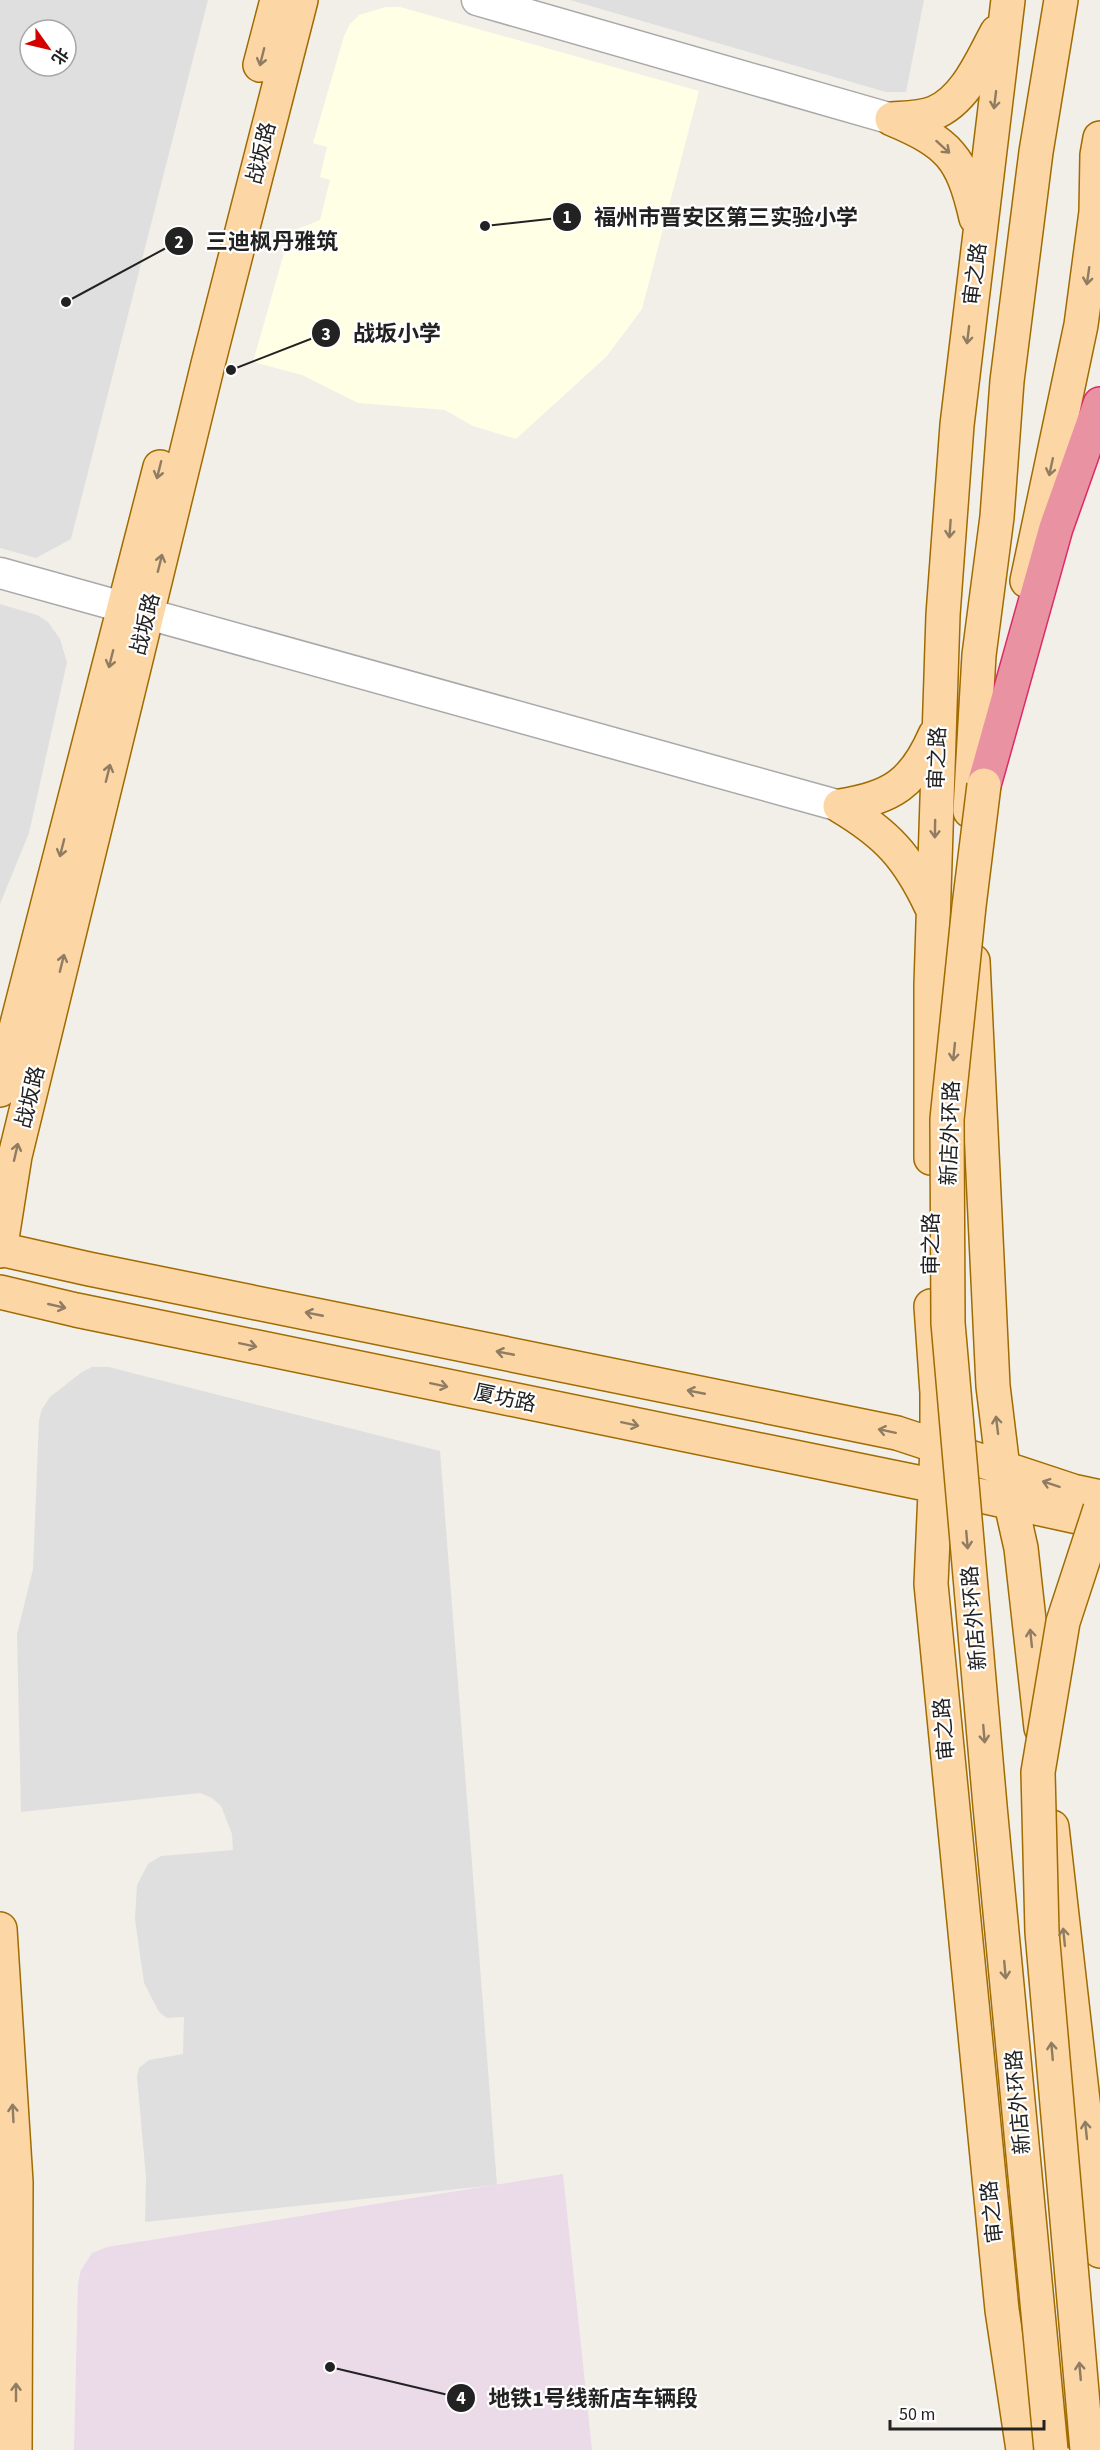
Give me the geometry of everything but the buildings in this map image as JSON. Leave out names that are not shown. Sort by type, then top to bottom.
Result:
[{"type":"highway","points":[[984,785],[1056,528],[1100,404]]},
{"type":"main road","name":"战坂路","points":[[0,1250],[15,1156],[136,611],[277,0]]},
{"type":"main road","name":"战坂路","points":[[0,1090],[208,364],[301,0]]},
{"type":"main road","name":"审之路","points":[[1061,0],[1034,163],[1007,381],[997,517],[979,655],[969,823],[969,876],[993,1386],[1003,1468],[1021,1548],[1100,2251]]},
{"type":"main road","points":[[892,119],[918,117],[935,112],[950,103],[980,65],[1007,7]]},
{"type":"main road","name":"审之路","points":[[1007,7],[957,425],[943,615],[931,985],[931,1298],[937,1393],[937,1447],[930,1584],[1002,2310],[1023,2450]]},
{"type":"main road","points":[[892,119],[932,138],[955,159],[970,194],[980,233]]},
{"type":"main road","name":"新店外环路","points":[[1051,2450],[991,1818],[948,1323],[947,1119],[984,785],[1081,325],[1096,213],[1098,146]]},
{"type":"main road","points":[[840,806],[875,798],[908,780],[926,756],[939,727]]},
{"type":"main road","points":[[840,806],[868,822],[890,842],[910,865],[933,910]]},
{"type":"main road","name":"厦坊路","points":[[0,1250],[897,1433],[1073,1491],[1100,1497]]},
{"type":"main road","name":"厦坊路","points":[[0,1293],[936,1486],[1100,1522]]},
{"type":"main road","name":"新店外环路","points":[[1087,2450],[1042,1932],[1038,1772],[1063,1622],[1100,1509]]},
{"type":"main road","points":[[0,1929],[15,2450]]},
{"type":"street","points":[[477,0],[892,119]]},
{"type":"street","points":[[0,573],[840,806]]},
{"type":"shaded area","points":[[0,0],[208,0],[71,539],[36,558],[0,548]]},
{"type":"shaded area","points":[[570,0],[924,0],[906,92],[886,92]]},
{"type":"shaded area","points":[[386,7],[400,7],[699,91],[642,309],[607,356],[516,439],[473,426],[445,410],[358,403],[302,375],[253,362],[290,232],[320,220],[330,180],[320,177],[327,147],[313,143],[344,36],[350,24],[359,15]]},
{"type":"shaded area","points":[[0,604],[37,615],[48,622],[60,639],[67,662],[29,833],[0,904]]},
{"type":"shaded area","points":[[92,1367],[109,1367],[440,1451],[497,2185],[145,2222],[146,2178],[137,2077],[139,2068],[149,2060],[183,2054],[184,2017],[167,2018],[159,2012],[144,1983],[135,1919],[137,1885],[148,1864],[161,1856],[233,1850],[232,1834],[221,1806],[212,1798],[200,1793],[21,1812],[17,1634],[33,1569],[39,1420],[42,1409],[50,1397]]},
{"type":"shaded area","points":[[563,2174],[592,2450],[74,2450],[78,2283],[81,2270],[92,2253],[107,2247]]},
{"type":"place","name":"福州市晋安区第三实验小学","points":[[485,226]]},
{"type":"place","name":"三迪枫丹雅筑","points":[[66,302]]},
{"type":"place","name":"战坂小学","points":[[231,370]]},
{"type":"place","name":"地铁1号线新店车辆段","points":[[330,2367]]}]
